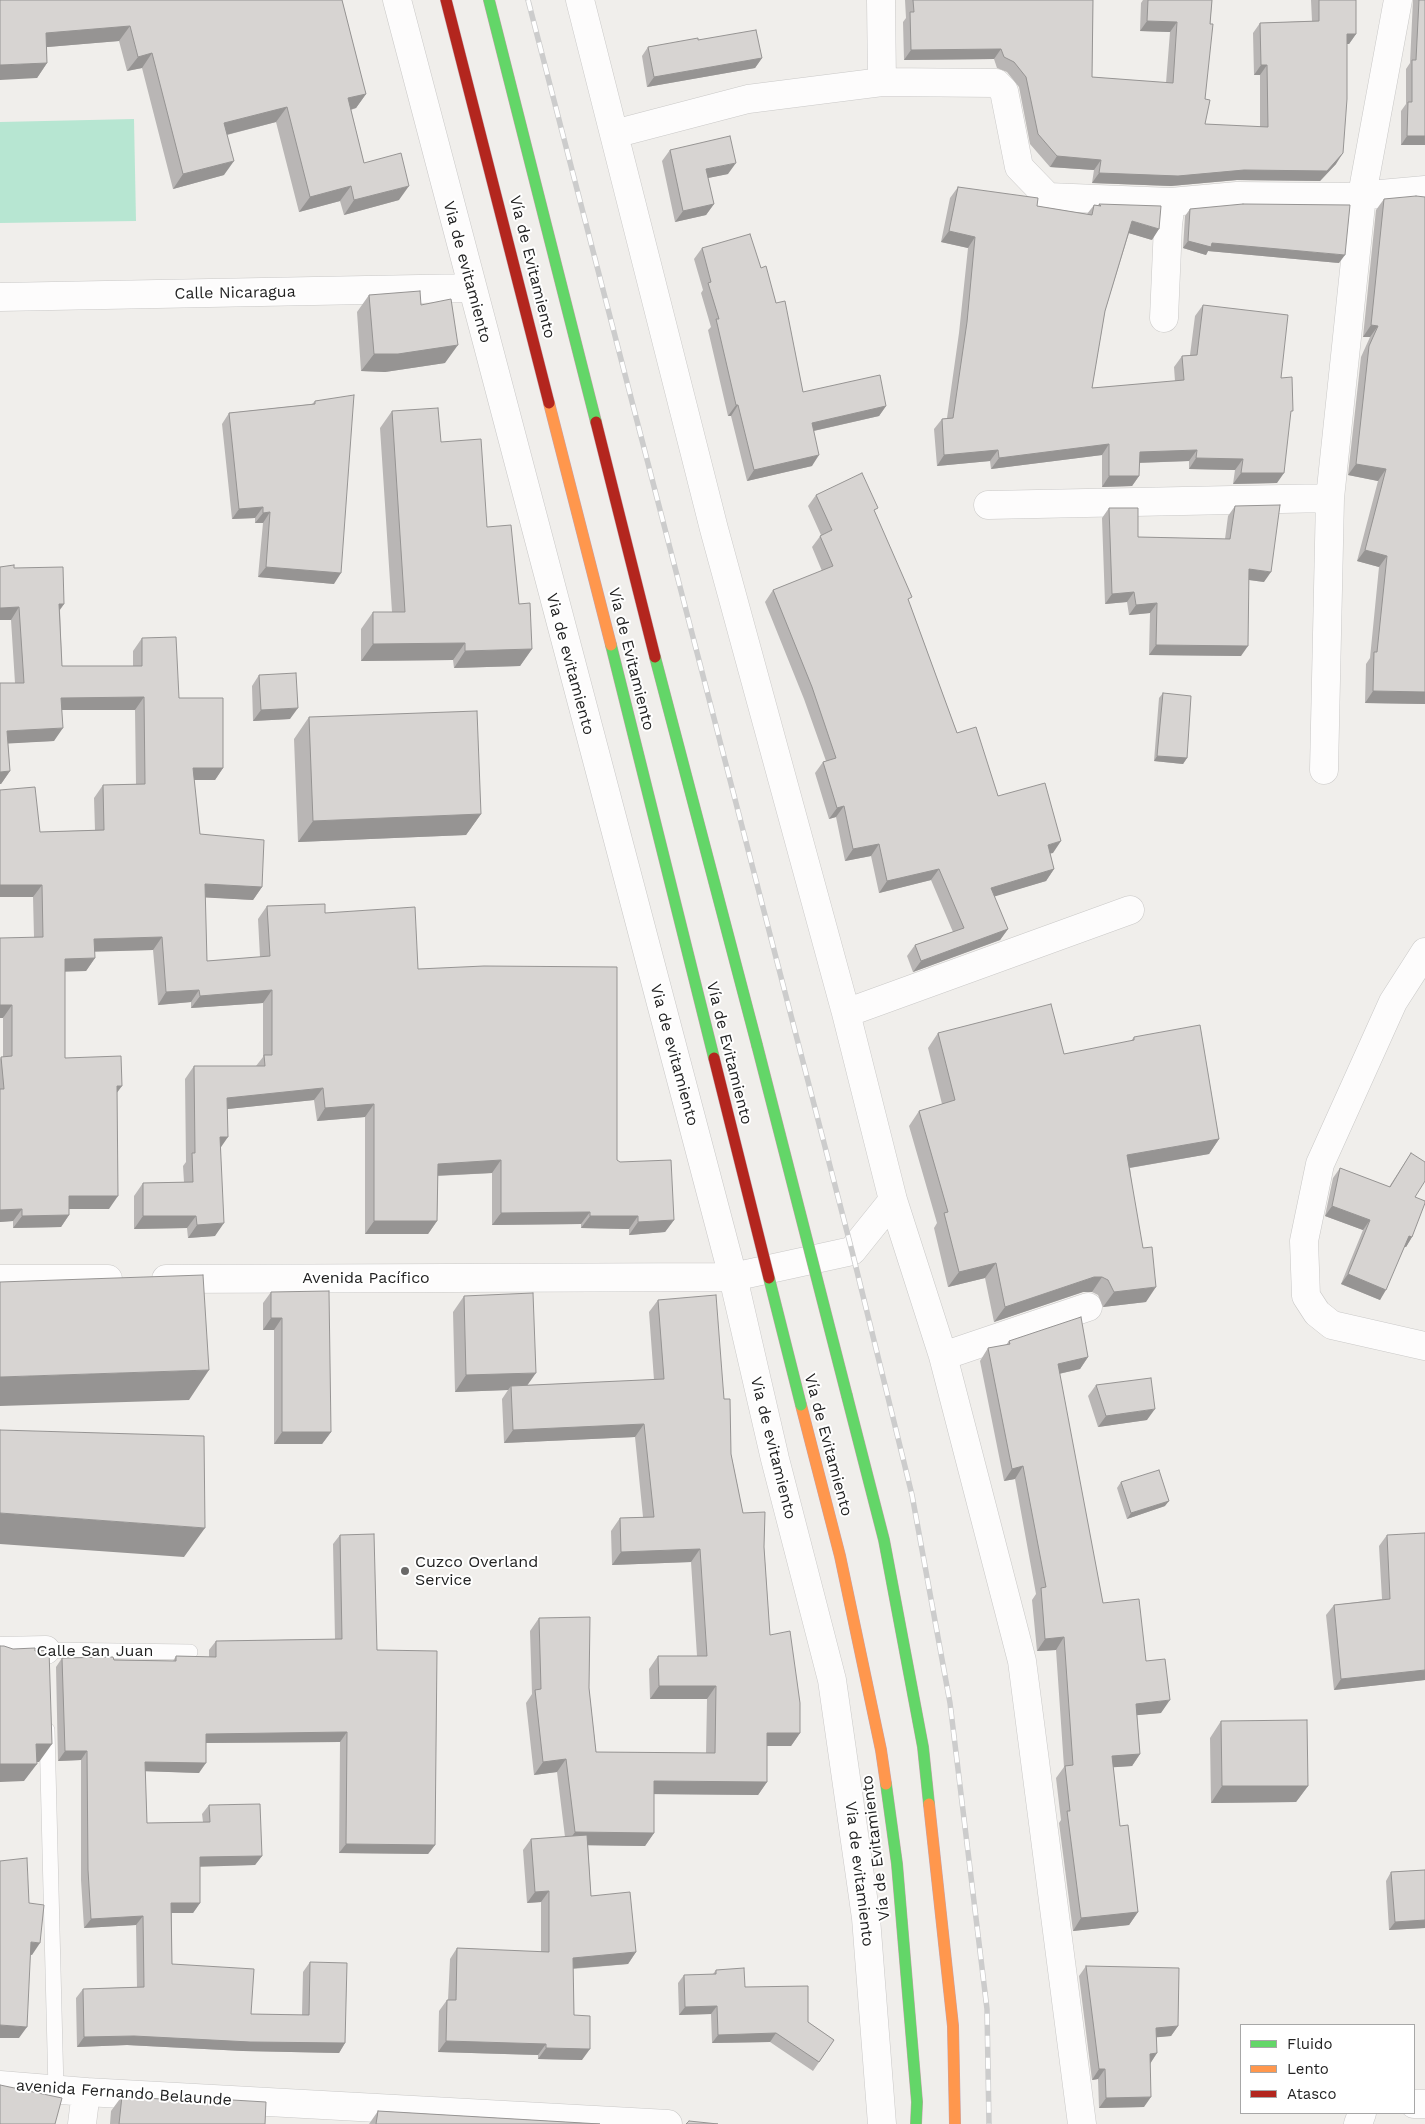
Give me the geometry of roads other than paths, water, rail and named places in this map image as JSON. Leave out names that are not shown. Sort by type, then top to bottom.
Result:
[{"type":"highway","name":"Vía de Evitamiento","points":[[446,0],[621,684],[840,1556],[880,1750],[897,1864],[917,2102],[916,2124]]},
{"type":"highway","name":"Vía de Evitamiento","points":[[489,0],[658,666],[884,1540],[924,1747],[953,2026],[955,2124]]},
{"type":"street","name":"Via de evitamiento","points":[[397,0],[471,288],[733,1277],[775,1459],[832,1680],[866,1918],[882,2124]]},
{"type":"street","points":[[580,0],[714,529],[846,1013],[894,1200],[943,1356],[1022,1662],[1082,2124]]},
{"type":"street","points":[[881,0],[882,82]]},
{"type":"street","points":[[1324,770],[1330,498],[1362,195],[1398,0]]},
{"type":"street","points":[[614,134],[748,99],[882,82],[996,83],[1004,91],[1019,167],[1048,197],[1171,202],[1237,196],[1347,198],[1425,190]]},
{"type":"street","points":[[1164,318],[1168,225],[1171,202]]},
{"type":"street","name":"Calle Nicaragua","points":[[0,297],[471,288]]},
{"type":"street","points":[[988,505],[1330,498]]},
{"type":"street","points":[[846,1013],[1130,910]]},
{"type":"street","points":[[1425,952],[1393,1002],[1320,1164],[1304,1241],[1306,1296],[1317,1313],[1332,1325],[1425,1346]]},
{"type":"street","name":"Avenida Pacífico","points":[[0,1280],[733,1277],[852,1250],[894,1200]]},
{"type":"street","points":[[943,1356],[1088,1307]]},
{"type":"street","name":"Calle San Juan","points":[[0,1651],[46,1660]]},
{"type":"street","name":"avenida Fernando Belaunde","points":[[0,2085],[359,2115],[668,2124]]},
{"type":"street","points":[[82,2124],[86,2092]]},
{"type":"lane","name":"Calle San Juan","points":[[46,1660],[190,1652]]},
{"type":"lane","points":[[47,1710],[56,2090]]},
{"type":"railway","points":[[528,0],[852,1251],[912,1495],[950,1703],[987,2009],[989,2124]]},
{"type":"place","name":"Cuzco Overland Service","points":[[405,1571]]}]
